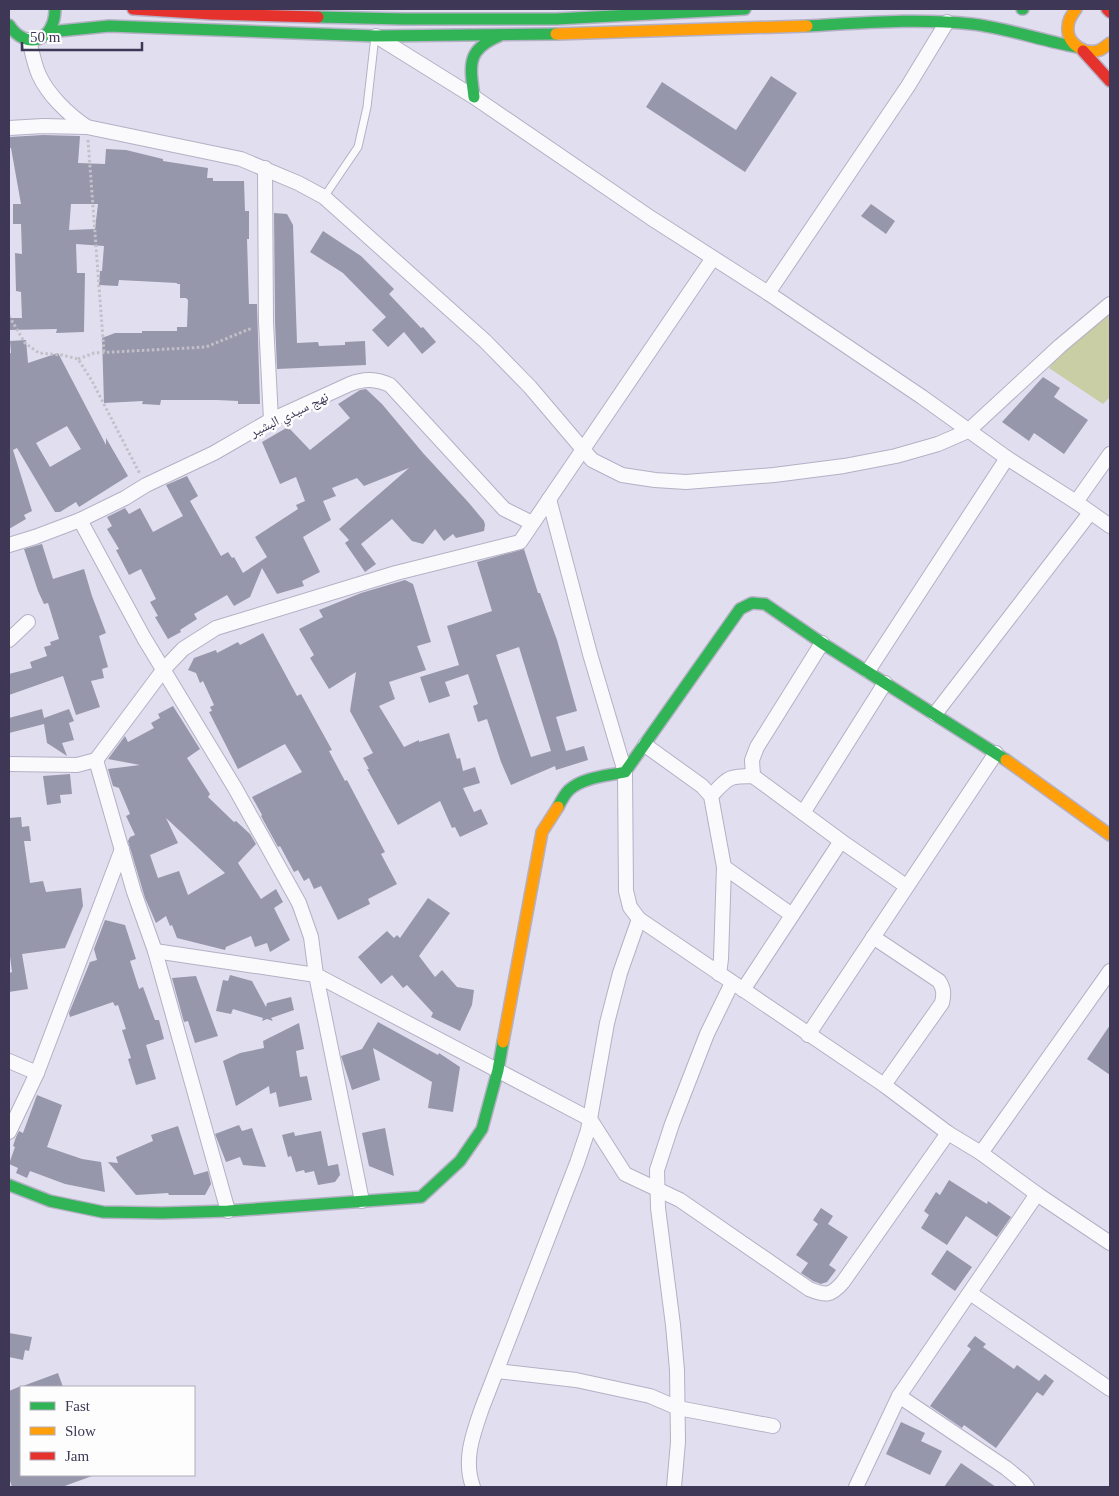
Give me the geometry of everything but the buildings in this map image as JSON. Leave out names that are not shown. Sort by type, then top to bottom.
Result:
[{"type":"main road","points":[[9,28],[15,34],[29,40],[44,37],[54,26],[56,18],[55,9]]},
{"type":"main road","points":[[133,9],[212,14],[365,13],[556,19],[635,12],[745,9]]},
{"type":"main road","points":[[1076,9],[1068,20],[1067,27],[1071,42],[1110,81]]},
{"type":"main road","points":[[1107,9],[1110,12]]},
{"type":"main road","points":[[49,32],[109,26],[375,36],[500,35],[768,28],[907,20],[947,22],[996,28],[1080,49],[1099,51],[1110,43]]},
{"type":"main road","points":[[474,97],[470,70],[476,52],[486,40],[500,35]]},
{"type":"main road","points":[[9,1185],[50,1201],[103,1212],[228,1211],[421,1198],[460,1161],[482,1129],[498,1070],[542,832],[568,791],[578,784],[594,778],[625,772],[740,609],[749,603],[756,601],[765,604],[822,643],[996,753],[1110,835]]},
{"type":"street","points":[[365,13],[375,36],[474,97],[768,293],[922,397],[1007,458],[1110,526]]},
{"type":"street","points":[[768,293],[908,86],[947,22]]},
{"type":"street","points":[[29,40],[39,75],[52,95],[71,116],[87,127]]},
{"type":"street","points":[[9,128],[43,126],[87,127],[241,159],[298,182],[324,197],[485,341],[530,387],[592,460],[622,475],[686,482],[774,475],[844,466],[896,456],[938,444],[968,431],[1060,346],[1110,304]]},
{"type":"street","points":[[265,168],[266,322],[271,420]]},
{"type":"street","points":[[9,764],[77,765],[96,760],[164,669],[183,649],[216,628],[396,573],[520,542],[713,258]]},
{"type":"street","name":"نهج سيدي البشير","points":[[9,545],[80,520],[125,498],[146,485],[214,453],[271,420],[360,380],[380,381],[390,385],[504,509],[532,523]]},
{"type":"street","points":[[1076,502],[1110,454]]},
{"type":"street","points":[[868,671],[1007,458]]},
{"type":"street","points":[[549,499],[590,654],[625,772],[626,891],[630,907],[638,920],[884,1085],[948,1133],[981,1152],[1037,1194],[1110,1243]]},
{"type":"street","points":[[935,714],[1090,513]]},
{"type":"street","points":[[80,520],[144,638],[235,788],[299,903],[311,937],[316,975],[362,1201]]},
{"type":"street","points":[[9,640],[28,622]]},
{"type":"street","points":[[753,776],[752,760],[757,747],[822,643]]},
{"type":"street","points":[[803,813],[885,683]]},
{"type":"street","points":[[645,745],[702,786],[711,796],[724,867],[721,959],[718,974]]},
{"type":"street","points":[[808,1035],[996,753]]},
{"type":"street","points":[[96,760],[134,892],[155,951],[228,1211]]},
{"type":"street","points":[[711,796],[728,778],[753,776],[906,886]]},
{"type":"street","points":[[674,1487],[678,1442],[678,1408],[673,1325],[658,1208],[658,1170],[661,1154],[707,1034],[737,986],[792,915],[841,841]]},
{"type":"street","points":[[9,1132],[37,1073],[122,849]]},
{"type":"street","points":[[724,867],[792,915]]},
{"type":"street","points":[[473,1487],[468,1465],[470,1441],[578,1163],[590,1119],[607,1023],[620,974],[638,920]]},
{"type":"street","points":[[872,937],[939,981],[943,987],[944,995],[942,1003],[884,1085]]},
{"type":"street","points":[[155,951],[316,975],[590,1119],[625,1174],[680,1200],[819,1294],[828,1294],[835,1291],[843,1282],[948,1133]]},
{"type":"street","points":[[981,1152],[1110,971]]},
{"type":"street","points":[[9,1061],[37,1073]]},
{"type":"street","points":[[856,1487],[899,1396],[1037,1194]]},
{"type":"street","points":[[970,1293],[1110,1388]]},
{"type":"street","points":[[497,1370],[585,1382],[650,1396],[678,1408],[773,1426]]},
{"type":"street","points":[[899,1396],[1006,1468],[1027,1487]]},
{"type":"lane","points":[[324,197],[358,147],[367,107],[375,36]]},
{"type":"path","points":[[87,127],[104,353]]},
{"type":"path","points":[[9,316],[26,343],[39,353],[62,355],[78,359],[94,353],[206,347],[266,322]]},
{"type":"path","points":[[78,359],[92,381],[146,485]]},
{"type":"green space","points":[[1110,313],[1110,397],[1103,404],[1049,368],[1061,352]]},
{"type":"traffic: fast","points":[[9,25],[24,38],[31,40],[39,39],[50,28],[54,20],[55,9]]},
{"type":"traffic: fast","points":[[318,17],[556,19],[745,9]]},
{"type":"traffic: fast","points":[[807,26],[890,22],[951,22],[999,28],[1077,47]]},
{"type":"traffic: fast","points":[[49,32],[109,26],[375,36],[556,34]]},
{"type":"traffic: fast","points":[[474,97],[471,67],[473,60],[481,47],[499,36]]},
{"type":"traffic: fast","points":[[558,807],[569,790],[581,782],[625,772],[740,609],[752,603],[765,604],[822,643],[1006,760]]},
{"type":"traffic: fast","points":[[9,1185],[50,1201],[103,1212],[228,1211],[421,1197],[460,1161],[482,1129],[498,1070],[503,1042]]},
{"type":"traffic: slow","points":[[1076,9],[1070,17],[1068,24],[1068,33],[1073,43],[1088,51],[1100,50],[1110,43]]},
{"type":"traffic: slow","points":[[556,34],[807,26]]},
{"type":"traffic: slow","points":[[1006,760],[1110,835]]},
{"type":"traffic: slow","points":[[503,1042],[542,832],[558,807]]},
{"type":"traffic: jam","points":[[133,9],[212,14],[318,17]]},
{"type":"traffic: jam","points":[[1107,9],[1110,12]]},
{"type":"traffic: jam","points":[[1083,51],[1110,81]]}]
